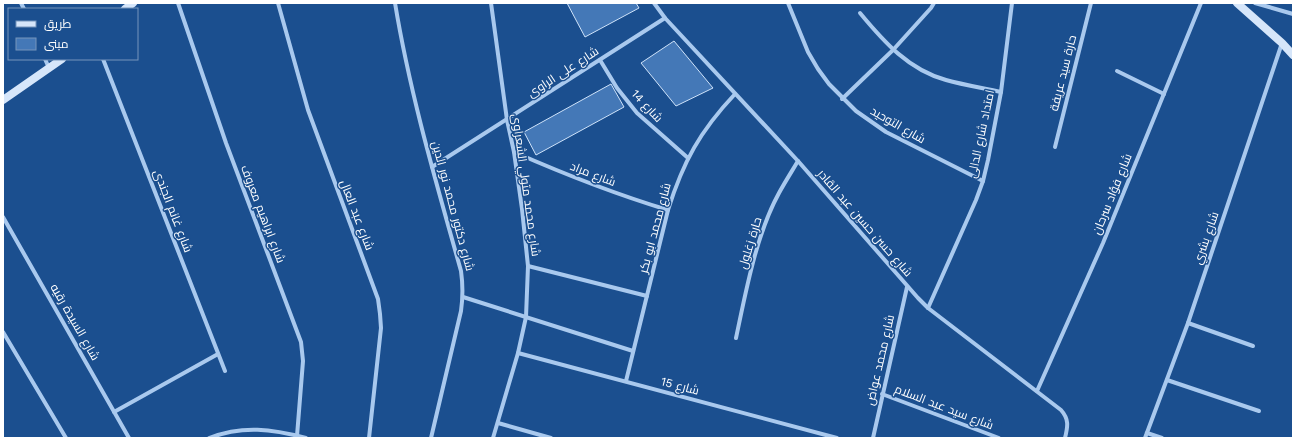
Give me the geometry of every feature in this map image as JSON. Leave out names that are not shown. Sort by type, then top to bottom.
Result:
[{"type":"street","name":"شارع ابراهيم معروف","points":[[178,3],[226,143],[301,342],[303,361],[297,436]]},
{"type":"street","name":"شارع عبد العال","points":[[278,3],[311,117],[378,299],[381,328],[369,438]]},
{"type":"street","name":"شارع دكتور محمد نور الدين","points":[[395,3],[413,93],[461,271],[463,298],[431,438]]},
{"type":"street","name":"شارع محمد متولي الشعراوى","points":[[491,3],[507,120],[514,152],[528,266],[526,317],[518,353],[493,438]]},
{"type":"street","name":"شارع حسن حسين عبد القادر","points":[[654,3],[665,18],[798,161],[907,287],[928,308],[1065,414],[1068,421],[1065,438]]},
{"type":"street","name":"شارع التوحيد","points":[[788,3],[808,52],[822,74],[842,99],[856,111],[886,132],[983,181]]},
{"type":"street","points":[[842,99],[893,50],[934,3]]},
{"type":"street","name":"امتداد شارع الدالى","points":[[928,308],[983,181],[1001,92],[1012,3]]},
{"type":"street","name":"حارة سيد عريفة","points":[[1055,148],[1091,3]]},
{"type":"street","name":"شارع فؤاد سرحان","points":[[1037,391],[1103,243],[1201,3]]},
{"type":"street","points":[[1237,3],[1282,43],[1293,55]]},
{"type":"street","points":[[1255,3],[1293,14]]},
{"type":"street","points":[[860,13],[893,50],[926,72],[945,80],[1001,92]]},
{"type":"street","name":"شارع على الراوى","points":[[432,167],[665,18]]},
{"type":"street","name":"شارع بشري","points":[[1145,438],[1188,323],[1282,43]]},
{"type":"street","points":[[46,60],[50,69]]},
{"type":"street","points":[[3,100],[50,69],[61,60]]},
{"type":"street","name":"شارع غانم الجندى","points":[[103,60],[225,371]]},
{"type":"street","name":"شارع 14","points":[[600,60],[617,88],[637,113],[688,158]]},
{"type":"street","points":[[1117,71],[1164,94]]},
{"type":"street","name":"شارع محمد ابو بكر","points":[[626,381],[668,210],[676,184],[701,135],[717,113],[735,94]]},
{"type":"street","name":"شارع مراد","points":[[514,152],[589,184],[668,210]]},
{"type":"street","name":"حارة زغلول","points":[[736,338],[747,288],[766,222],[779,193],[798,161]]},
{"type":"street","name":"شارع السيدة رقيه","points":[[3,217],[129,438]]},
{"type":"street","points":[[528,266],[647,296]]},
{"type":"street","name":"شارع محمد عواض","points":[[873,438],[907,287]]},
{"type":"street","points":[[463,298],[633,351]]},
{"type":"street","points":[[1188,323],[1253,346]]},
{"type":"street","points":[[3,332],[66,438]]},
{"type":"street","name":"شارع 15","points":[[518,353],[837,438]]},
{"type":"street","points":[[114,412],[218,354]]},
{"type":"street","points":[[1167,380],[1259,411]]},
{"type":"street","name":"شارع سيد عبد السلام","points":[[882,394],[999,438]]},
{"type":"street","points":[[498,422],[551,438]]},
{"type":"street","points":[[209,438],[224,432],[244,429],[265,430],[306,438]]},
{"type":"street","points":[[1147,433],[1162,438]]},
{"type":"building","points":[[567,3],[636,3],[639,8],[585,37]]},
{"type":"building","points":[[674,41],[713,88],[676,106],[641,63]]},
{"type":"building","points":[[611,84],[624,107],[536,155],[524,132]]}]
